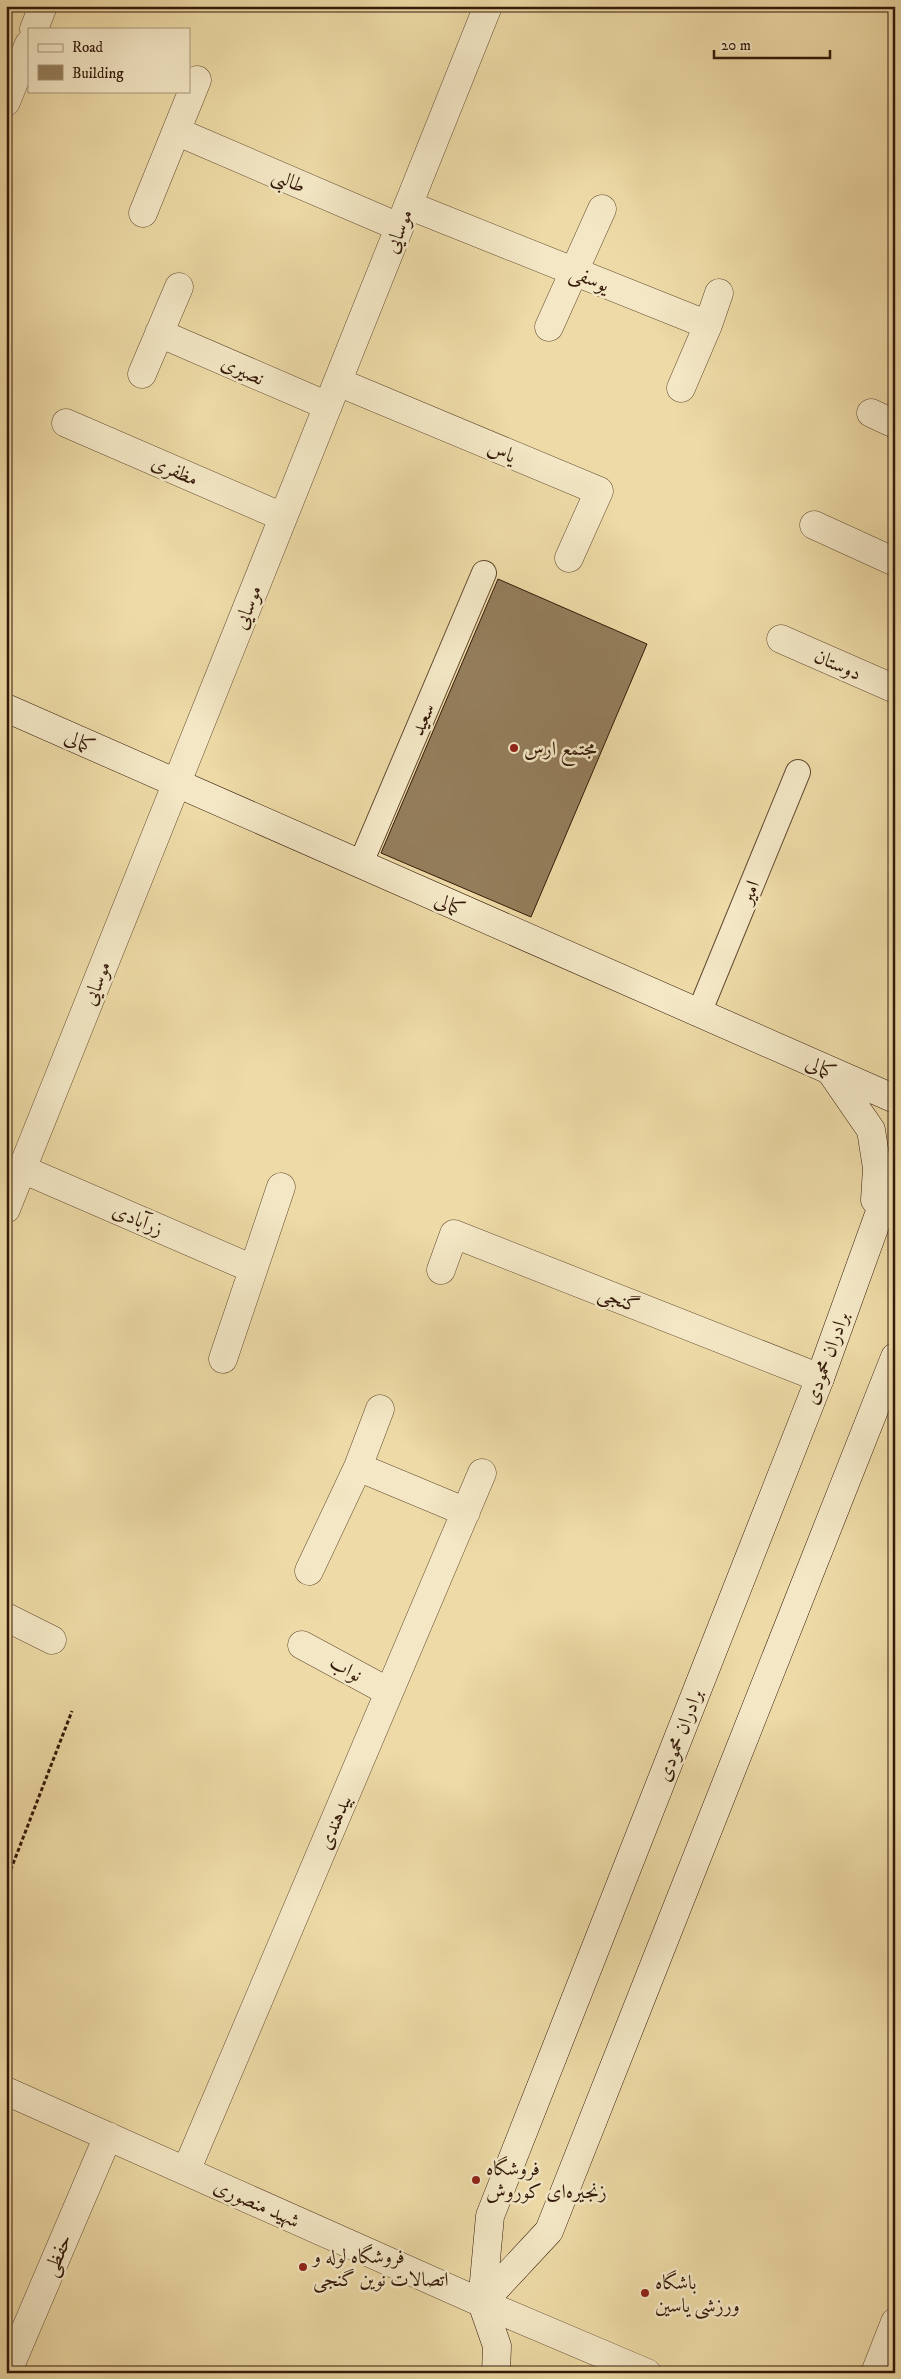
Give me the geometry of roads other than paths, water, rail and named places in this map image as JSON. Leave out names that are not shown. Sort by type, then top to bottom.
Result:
[{"type":"street","points":[[34,28],[43,6]]},
{"type":"street","name":"موسایی","points":[[6,1209],[488,6]]},
{"type":"street","points":[[9,85],[28,46]]},
{"type":"street","points":[[143,213],[178,132],[197,80]]},
{"type":"street","name":"طالبی","points":[[178,132],[404,216]]},
{"type":"street","points":[[549,326],[602,209]]},
{"type":"street","name":"یوسفی","points":[[404,216],[575,272],[708,324]]},
{"type":"street","points":[[142,374],[179,287]]},
{"type":"street","points":[[681,388],[719,293]]},
{"type":"street","name":"نصیری","points":[[159,333],[332,394]]},
{"type":"street","name":"یاس","points":[[332,394],[599,491],[569,558]]},
{"type":"street","name":"مظفری","points":[[66,423],[283,516]]},
{"type":"street","points":[[814,525],[895,562]]},
{"type":"street","name":"دوستان","points":[[781,638],[895,689]]},
{"type":"street","name":"کمالی","points":[[6,708],[895,1099]]},
{"type":"street","points":[[831,1072],[871,1130],[877,1168],[874,1230]]},
{"type":"street","name":"زرآبادی","points":[[22,1169],[253,1269]]},
{"type":"street","name":"برادران محمودی","points":[[496,2373],[497,2346],[482,2303],[490,2216],[820,1378],[895,1170]]},
{"type":"street","points":[[223,1359],[281,1187]]},
{"type":"street","name":"گنجی","points":[[441,1270],[454,1234],[820,1378]]},
{"type":"street","points":[[482,2303],[549,2231],[895,1357]]},
{"type":"street","points":[[309,1571],[358,1467],[380,1409]]},
{"type":"street","points":[[358,1467],[466,1512]]},
{"type":"street","name":"بیدهندی","points":[[186,2171],[482,1473]]},
{"type":"street","points":[[6,1617],[52,1640]]},
{"type":"street","name":"نواب","points":[[302,1645],[389,1692]]},
{"type":"street","name":"شهید منصوری","points":[[6,2091],[482,2303],[647,2373]]},
{"type":"street","name":"حفظی","points":[[7,2373],[108,2136]]},
{"type":"street","points":[[875,2373],[895,2322]]},
{"type":"lane","name":"سعید","points":[[360,865],[484,573]]},
{"type":"lane","name":"امیر","points":[[699,1013],[798,772]]},
{"type":"place","name":"مجتمع ارس","points":[[514,748]]},
{"type":"place","name":"فروشگاه زنجیره‌ای کوروش","points":[[476,2180]]},
{"type":"place","name":"فروشگاه لوله و اتصالات نوین گنجی","points":[[303,2267]]},
{"type":"place","name":"باشگاه ورزشی یاسین","points":[[645,2293]]}]
